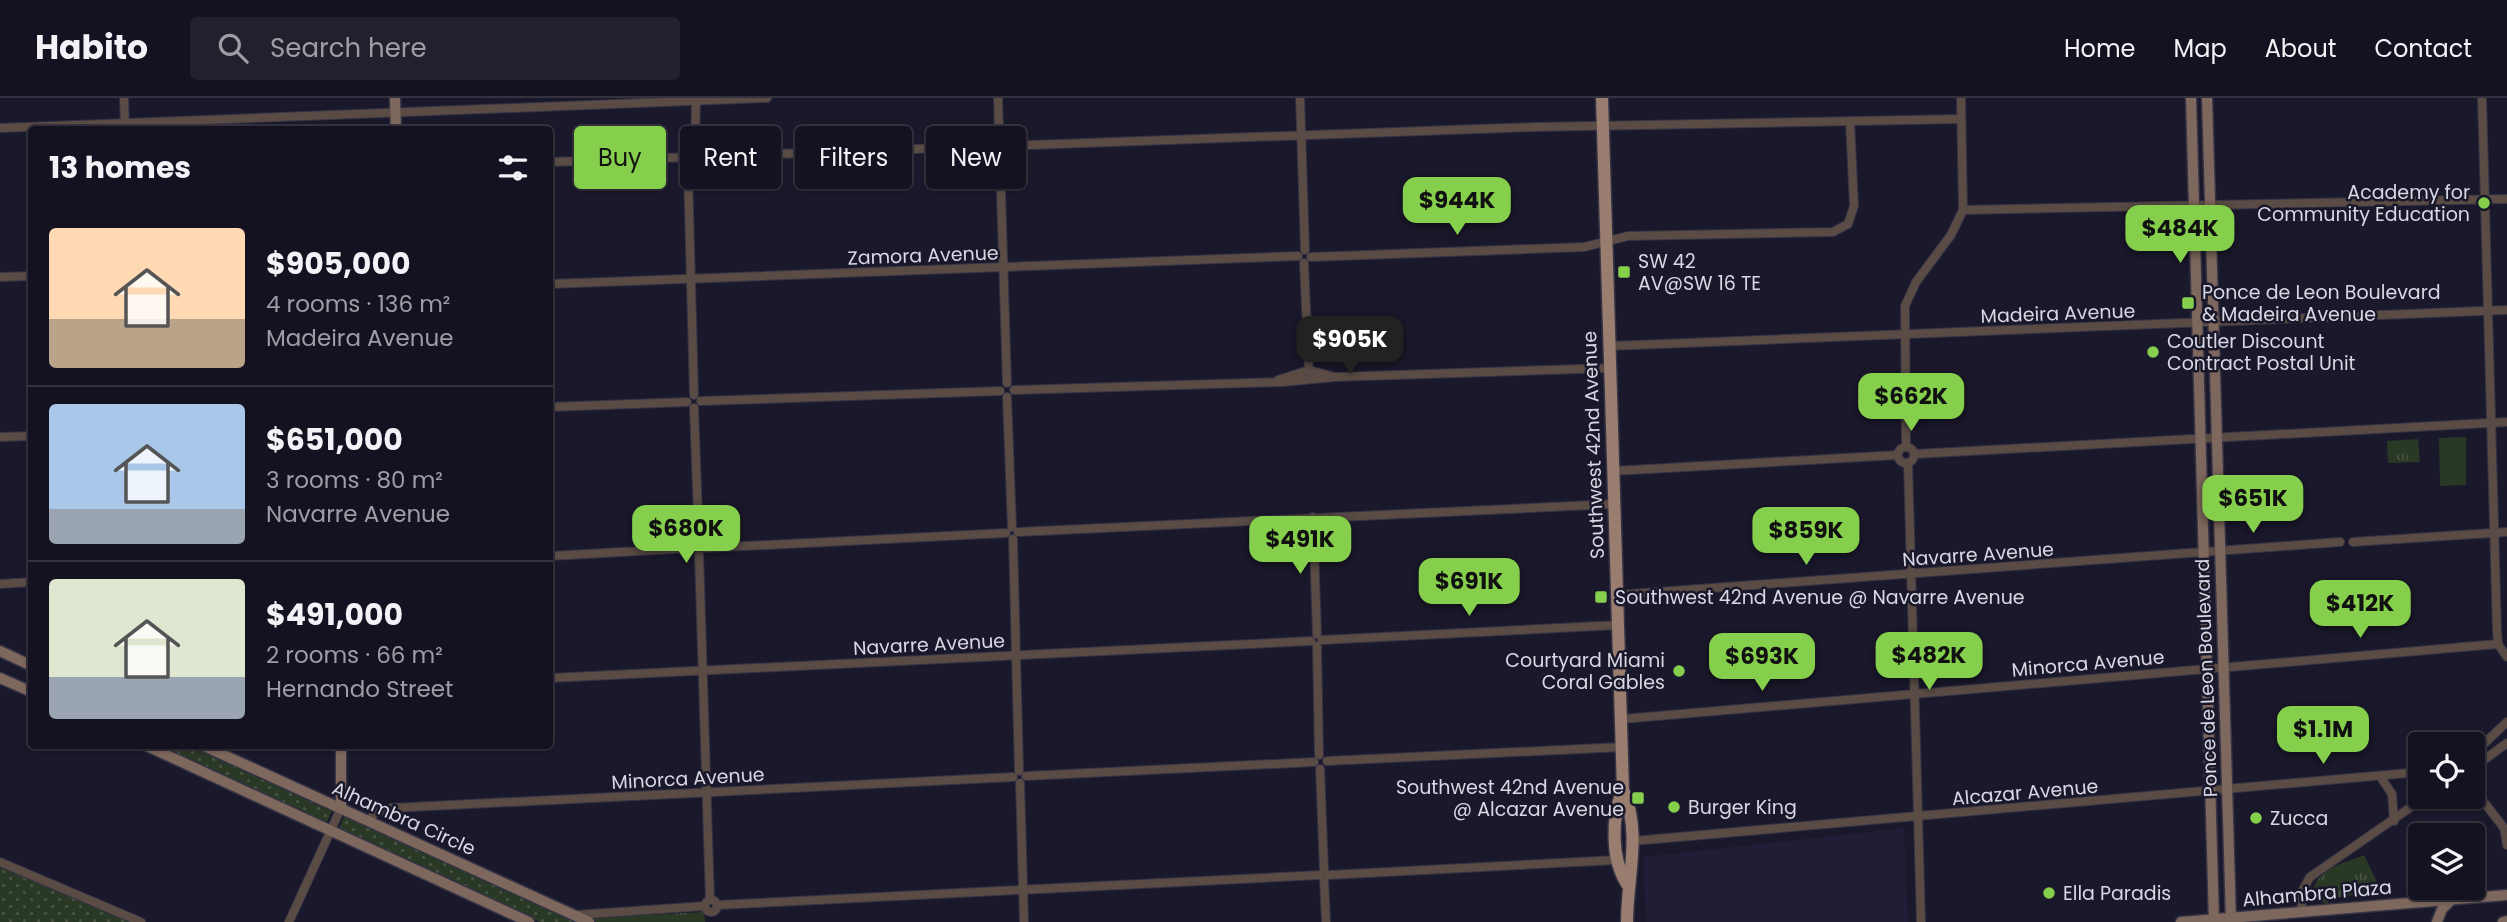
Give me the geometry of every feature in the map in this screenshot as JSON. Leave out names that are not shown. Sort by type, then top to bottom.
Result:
[{"type":"main road","name":"Southwest 42nd Avenue","points":[[1602,98],[1623,790],[1631,808],[1633,841],[1633,866],[1627,884],[1627,922]]},
{"type":"main road","name":"Southwest 42nd Avenue","points":[[1623,790],[1615,807],[1617,868],[1627,884]]},
{"type":"main road","points":[[1615,807],[1623,812],[1624,828],[1633,841]]},
{"type":"street","points":[[124,98],[125,126],[396,111],[767,98]]},
{"type":"street","points":[[395,98],[396,126]]},
{"type":"street","points":[[998,98],[999,126]]},
{"type":"street","points":[[1300,98],[1309,374]]},
{"type":"street","points":[[1614,471],[1898,455],[1906,446],[1905,306],[1911,290],[1951,235],[1963,210],[1961,98]]},
{"type":"street","name":"Ponce de Leon Boulevard","points":[[2191,98],[2214,920]]},
{"type":"street","name":"Ponce de Leon Boulevard","points":[[2207,98],[2231,920]]},
{"type":"street","points":[[2482,98],[2498,644],[2507,657]]},
{"type":"street","points":[[696,99],[696,126]]},
{"type":"street","points":[[1026,145],[1603,125],[1961,119]]},
{"type":"street","name":"Zamora Avenue","points":[[553,285],[1584,247],[1628,236],[1828,232],[1848,224],[1854,206],[1850,121]]},
{"type":"street","points":[[0,128],[28,128]]},
{"type":"street","points":[[781,154],[926,149]]},
{"type":"street","points":[[553,162],[680,157]]},
{"type":"street","points":[[688,189],[711,909]]},
{"type":"street","points":[[1001,189],[1024,922]]},
{"type":"street","points":[[1963,210],[2507,199]]},
{"type":"street","points":[[0,277],[28,276]]},
{"type":"street","name":"Madeira Avenue","points":[[1610,346],[2507,310]]},
{"type":"street","points":[[553,407],[1278,380],[1309,374],[1335,377],[1611,368]]},
{"type":"street","points":[[1906,446],[1915,454],[2507,422]]},
{"type":"street","points":[[0,437],[28,436]]},
{"type":"street","points":[[1915,454],[1908,463],[1921,922]]},
{"type":"street","points":[[1898,455],[1900,460],[1908,463]]},
{"type":"street","points":[[553,555],[1614,504]]},
{"type":"street","points":[[1313,517],[1318,762],[1326,922]]},
{"type":"street","points":[[2353,542],[2507,532]]},
{"type":"street","name":"Navarre Avenue","points":[[1617,595],[2340,542]]},
{"type":"street","points":[[0,583],[28,582]]},
{"type":"street","name":"Navarre Avenue","points":[[553,678],[1618,625]]},
{"type":"street","name":"Minorca Avenue","points":[[1622,719],[2498,644]]},
{"type":"street","points":[[0,651],[28,664]]},
{"type":"street","points":[[0,678],[28,690]]},
{"type":"street","points":[[2485,743],[2507,722]]},
{"type":"street","points":[[2485,759],[2507,743]]},
{"type":"street","points":[[1318,762],[1622,747]]},
{"type":"street","points":[[154,749],[529,922]]},
{"type":"street","name":"Alhambra Circle","points":[[211,749],[589,922]]},
{"type":"street","points":[[289,922],[341,808],[341,749]]},
{"type":"street","name":"Minorca Avenue","points":[[368,821],[375,813],[391,808],[1318,762]]},
{"type":"street","name":"Alcazar Avenue","points":[[1633,841],[2408,773]]},
{"type":"street","points":[[2380,776],[2392,794],[2394,821]]},
{"type":"street","points":[[2485,803],[2504,828],[2507,845]]},
{"type":"street","points":[[2302,911],[2301,893],[2310,877],[2410,809]]},
{"type":"street","points":[[575,915],[1617,860]]},
{"type":"street","points":[[0,862],[141,922]]},
{"type":"street","name":"Alhambra Plaza","points":[[2485,897],[2507,895]]},
{"type":"street","points":[[2437,922],[2442,909],[2451,900]]},
{"type":"street","name":"Alhambra Plaza","points":[[2214,920],[2451,900]]},
{"type":"street","points":[[2181,922],[2214,920]]},
{"type":"shaded area","points":[[1904,828],[1908,922],[1646,922],[1643,857]]},
{"type":"green space","points":[[2466,437],[2466,485],[2440,486],[2439,438]]},
{"type":"green space","points":[[2418,439],[2420,462],[2388,463],[2387,441]]},
{"type":"green space","points":[[161,749],[202,749],[333,809],[326,824]]},
{"type":"green space","points":[[345,815],[575,922],[539,922],[338,830]]},
{"type":"green space","points":[[2364,855],[2381,890],[2330,899],[2327,904],[2313,897],[2314,888],[2323,874]]},
{"type":"green space","points":[[0,867],[131,922],[0,922]]},
{"type":"green space","points":[[704,912],[705,922],[596,922],[587,918]]},
{"type":"place","name":"Academy for Community Education","points":[[2484,203]]},
{"type":"place","name":"SW 42 AV@SW 16 TE","points":[[1624,272]]},
{"type":"place","name":"Ponce de Leon Boulevard & Madeira Avenue","points":[[2188,303]]},
{"type":"place","name":"Coutler Discount Contract Postal Unit","points":[[2153,352]]},
{"type":"place","name":"Southwest 42nd Avenue @ Navarre Avenue","points":[[1601,597]]},
{"type":"place","name":"Courtyard Miami Coral Gables","points":[[1679,671]]},
{"type":"place","name":"Southwest 42nd Avenue @ Alcazar Avenue","points":[[1638,798]]},
{"type":"place","name":"Burger King","points":[[1674,807]]},
{"type":"place","name":"Zucca","points":[[2256,818]]},
{"type":"place","name":"Ella Paradis","points":[[2049,893]]}]
